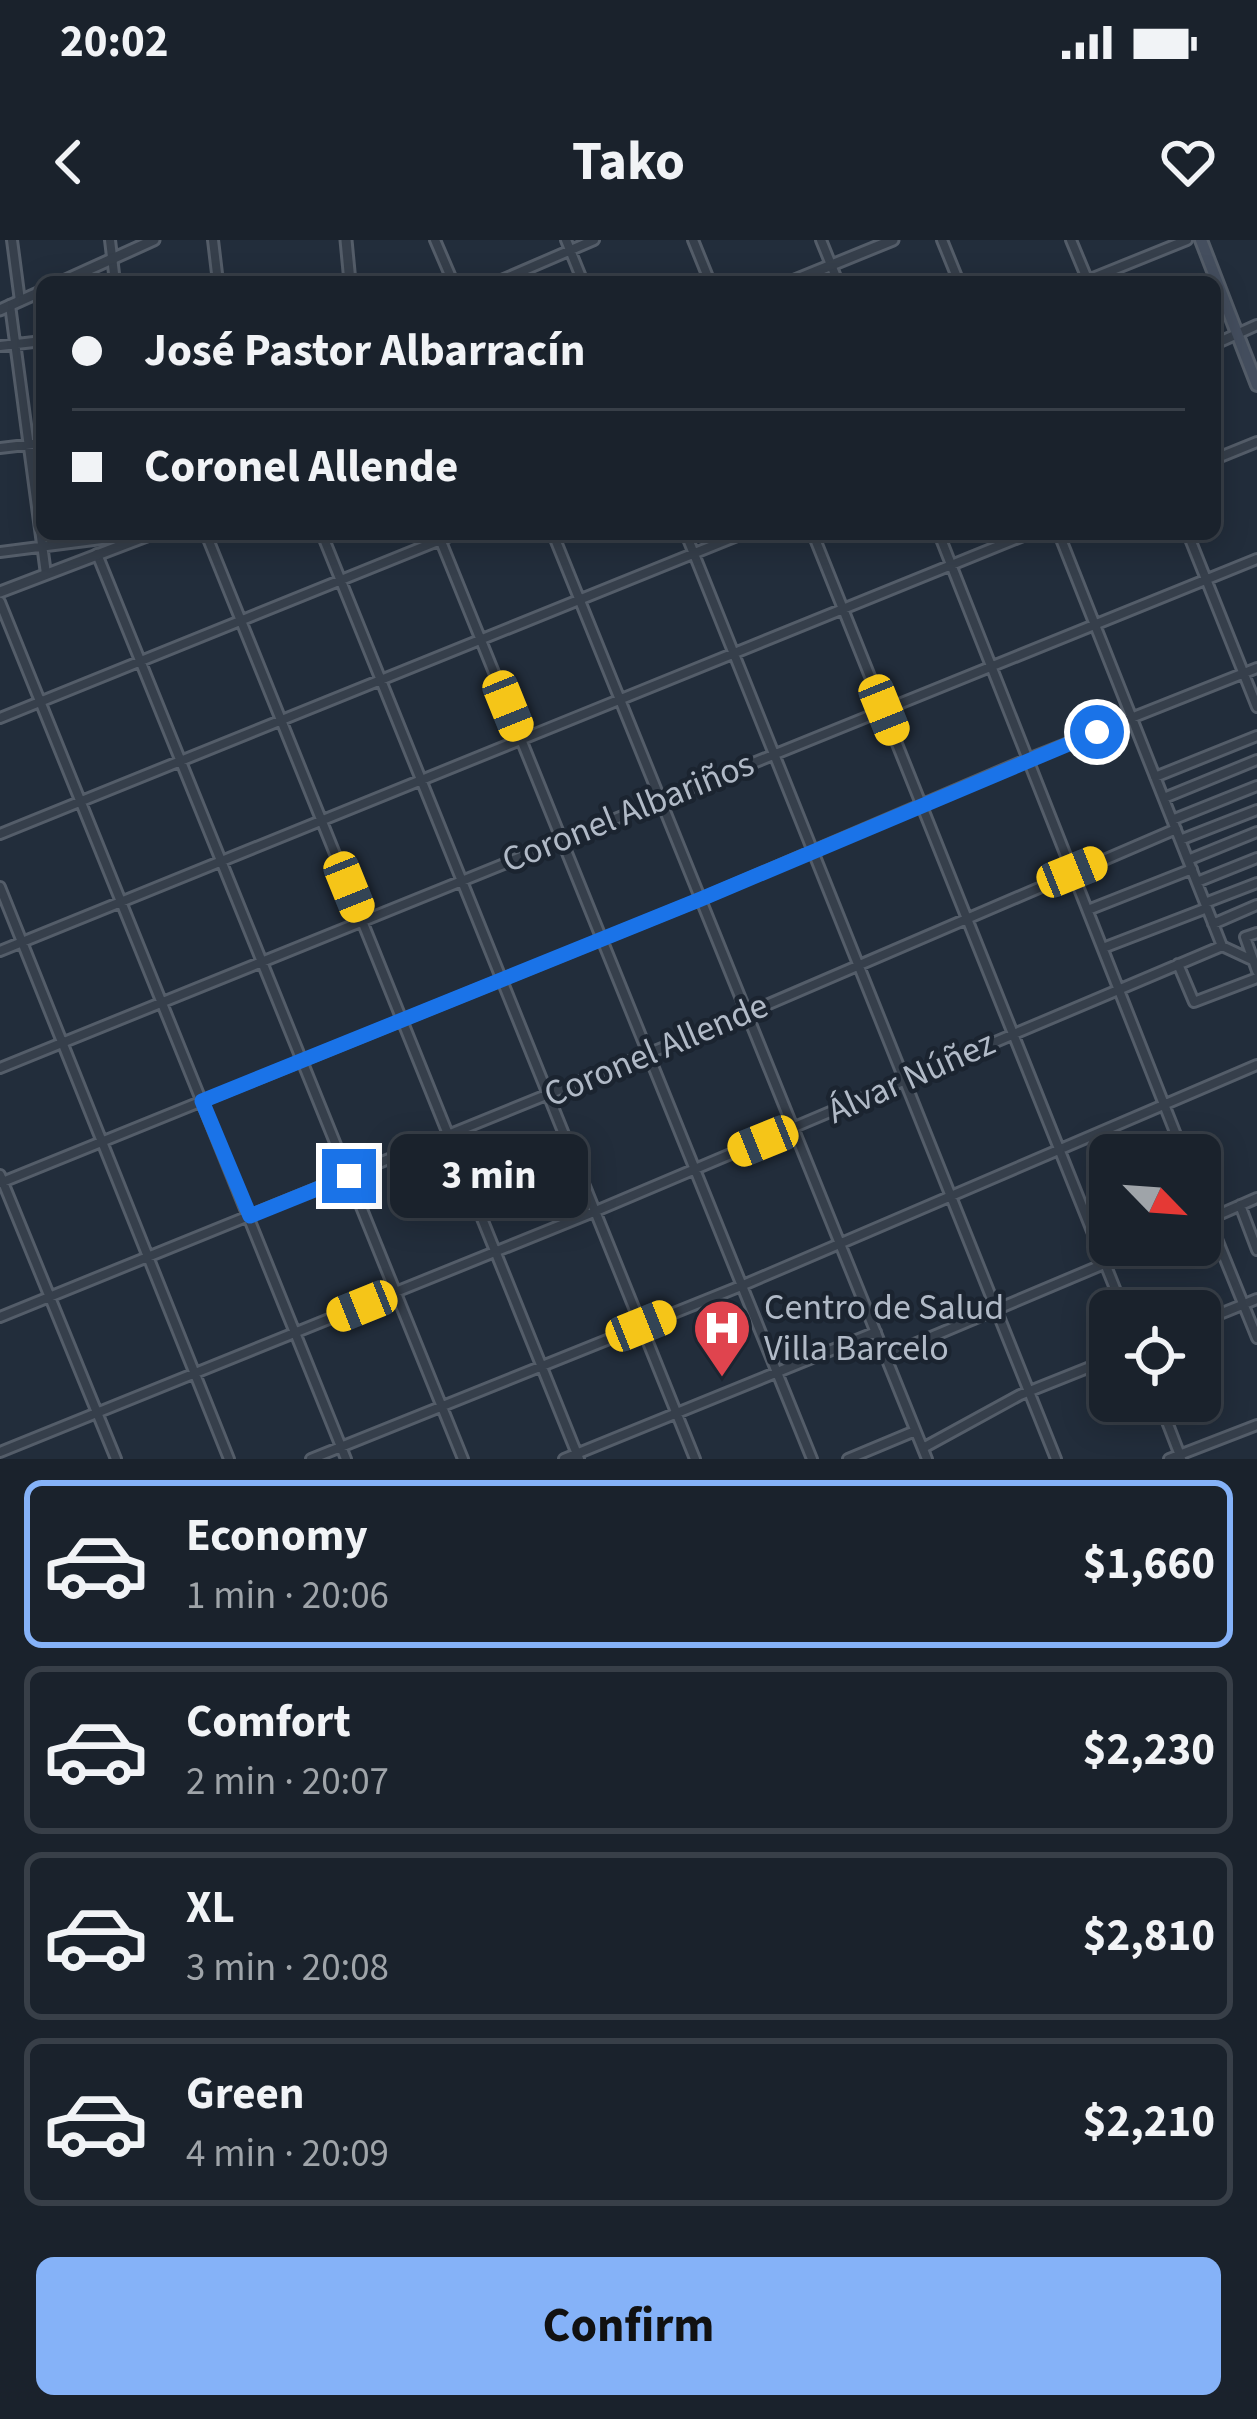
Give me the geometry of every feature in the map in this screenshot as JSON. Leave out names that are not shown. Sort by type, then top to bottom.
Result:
[{"type":"main road","points":[[1201,240],[1215,276]]},
{"type":"main road","points":[[1221,291],[1257,385]]},
{"type":"street","points":[[12,240],[10,305],[36,502]]},
{"type":"street","points":[[110,240],[114,276]]},
{"type":"street","points":[[74,276],[154,240]]},
{"type":"street","points":[[213,240],[217,276]]},
{"type":"street","points":[[346,240],[349,276]]},
{"type":"street","points":[[435,240],[450,276]]},
{"type":"street","points":[[566,240],[581,276]]},
{"type":"street","points":[[511,276],[594,240]]},
{"type":"street","points":[[693,240],[708,276]]},
{"type":"street","points":[[821,240],[836,276]]},
{"type":"street","points":[[806,276],[893,240]]},
{"type":"street","points":[[942,240],[957,276]]},
{"type":"street","points":[[1071,240],[1084,276]]},
{"type":"street","points":[[1098,276],[1186,240]]},
{"type":"street","points":[[1221,341],[1257,326]]},
{"type":"street","points":[[0,346],[36,342]]},
{"type":"street","points":[[1221,456],[1257,442]]},
{"type":"street","points":[[0,448],[36,443]]},
{"type":"street","points":[[41,540],[46,574]]},
{"type":"street","points":[[0,551],[92,540]]},
{"type":"street","points":[[125,540],[130,542]]},
{"type":"street","points":[[0,592],[135,540]]},
{"type":"street","points":[[208,540],[578,1456]]},
{"type":"street","points":[[324,540],[695,1459]]},
{"type":"street","points":[[0,718],[432,540]]},
{"type":"street","points":[[440,540],[812,1459]]},
{"type":"street","points":[[555,540],[927,1459]]},
{"type":"street","points":[[688,540],[1056,1459]]},
{"type":"street","points":[[0,834],[728,540]]},
{"type":"street","points":[[815,540],[1089,1224]]},
{"type":"street","points":[[940,540],[1176,1134]]},
{"type":"street","points":[[0,951],[1014,540]]},
{"type":"street","points":[[1061,540],[1222,946],[1256,968]]},
{"type":"street","points":[[1190,540],[1257,707]]},
{"type":"street","points":[[97,554],[463,1459]]},
{"type":"street","name":"Coronel Albariños","points":[[0,1068],[1257,559]]},
{"type":"street","points":[[0,602],[346,1459]]},
{"type":"street","points":[[116,1459],[1,1180],[701,899],[1028,759],[1257,668]]},
{"type":"street","points":[[1155,777],[1257,736]]},
{"type":"street","points":[[1164,798],[1257,760]]},
{"type":"street","name":"Coronel Allende","points":[[0,1317],[748,1013],[1257,786]]},
{"type":"street","points":[[1180,840],[1257,810]]},
{"type":"street","points":[[1088,910],[1257,832]]},
{"type":"street","points":[[1197,882],[1257,858]]},
{"type":"street","points":[[1103,948],[1257,883]]},
{"type":"street","points":[[0,887],[229,1459]]},
{"type":"street","points":[[1213,924],[1257,905]]},
{"type":"street","points":[[1256,968],[1245,937],[1257,932]]},
{"type":"street","name":"Álvar Núñez","points":[[0,1452],[696,1169],[1222,946]]},
{"type":"street","points":[[1178,964],[1194,1002],[1256,968]]},
{"type":"street","points":[[311,1459],[742,1286],[1257,1065]]},
{"type":"street","points":[[1221,1213],[1257,1198]]},
{"type":"street","points":[[1240,1205],[1257,1250]]},
{"type":"street","points":[[1221,1256],[1257,1338]]},
{"type":"street","points":[[886,1356],[1100,1266]]},
{"type":"street","points":[[1221,1313],[1257,1299]]},
{"type":"street","points":[[564,1459],[876,1332]]},
{"type":"street","points":[[923,1448],[1030,1390],[1089,1367]]},
{"type":"street","points":[[1167,1422],[1180,1457]]},
{"type":"street","points":[[1169,1459],[1257,1424]]},
{"type":"street","points":[[848,1459],[916,1431]]},
{"type":"place","name":"Centro de Salud Villa Barcelo","points":[[722,1379]]},
{"type":"route","points":[[349,1176],[250,1216],[202,1101],[1097,732]]}]
